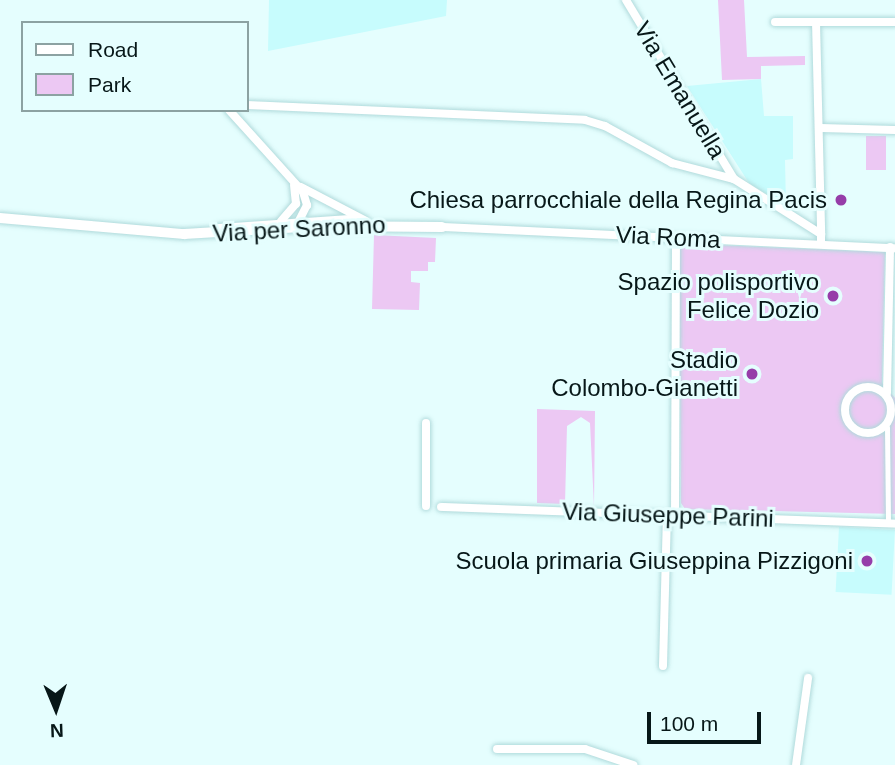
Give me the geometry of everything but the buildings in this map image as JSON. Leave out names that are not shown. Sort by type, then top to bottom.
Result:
[{"type":"street","name":"Via Emanuella","points":[[626,0],[734,179]]},
{"type":"street","points":[[775,22],[895,22]]},
{"type":"street","points":[[816,22],[821,128],[821,244]]},
{"type":"street","points":[[248,105],[488,113],[585,120],[605,126],[672,163],[734,179],[821,234]]},
{"type":"street","points":[[231,112],[306,198],[302,220],[293,228]]},
{"type":"street","points":[[821,128],[895,130]]},
{"type":"street","points":[[290,179],[323,202],[366,221]]},
{"type":"street","points":[[281,221],[296,204],[296,190],[290,179]]},
{"type":"street","name":"Via per Saronno","points":[[0,218],[192,234],[406,225]]},
{"type":"street","name":"Via per Saronno","points":[[192,234],[302,220],[366,221],[442,227]]},
{"type":"street","name":"Via Roma","points":[[442,227],[893,247]]},
{"type":"street","points":[[663,666],[671,516],[676,237]]},
{"type":"street","points":[[891,524],[887,393],[893,247]]},
{"type":"street","points":[[887,393],[862,387],[848,397],[846,404],[847,417],[855,430],[871,434],[887,427]]},
{"type":"street","points":[[426,423],[426,506]]},
{"type":"street","name":"Via Giuseppe Parini","points":[[441,507],[891,524]]},
{"type":"street","points":[[796,765],[808,678]]},
{"type":"street","points":[[497,749],[585,749],[633,765]]},
{"type":"shaded area","points":[[269,0],[447,0],[446,16],[268,51]]},
{"type":"shaded area","points":[[761,79],[764,116],[793,116],[793,159],[785,160],[786,206],[749,183],[687,86]]},
{"type":"shaded area","name":"Scuola primaria Giuseppina Pizzigoni","points":[[839,527],[895,530],[892,595],[836,592]]},
{"type":"green space","points":[[718,0],[744,0],[747,57],[805,56],[805,65],[761,66],[761,79],[722,80]]},
{"type":"green space","points":[[866,136],[886,136],[886,170],[866,170]]},
{"type":"green space","points":[[374,235],[436,238],[435,262],[428,262],[428,271],[411,271],[411,282],[420,283],[419,310],[372,309]]},
{"type":"green space","name":"Stadio Colombo-Gianetti","points":[[689,244],[885,252],[882,383],[895,398],[895,514],[685,509],[681,503],[679,250]]},
{"type":"green space","points":[[537,409],[595,411],[594,507],[590,423],[581,417],[567,426],[565,504],[537,503]]},
{"type":"place","name":"Chiesa parrocchiale della Regina Pacis","points":[[841,200]]},
{"type":"place","name":"Spazio polisportivo Felice Dozio","points":[[833,296]]},
{"type":"place","name":"Stadio Colombo-Gianetti","points":[[752,374]]},
{"type":"place","name":"Scuola primaria Giuseppina Pizzigoni","points":[[867,561]]}]
